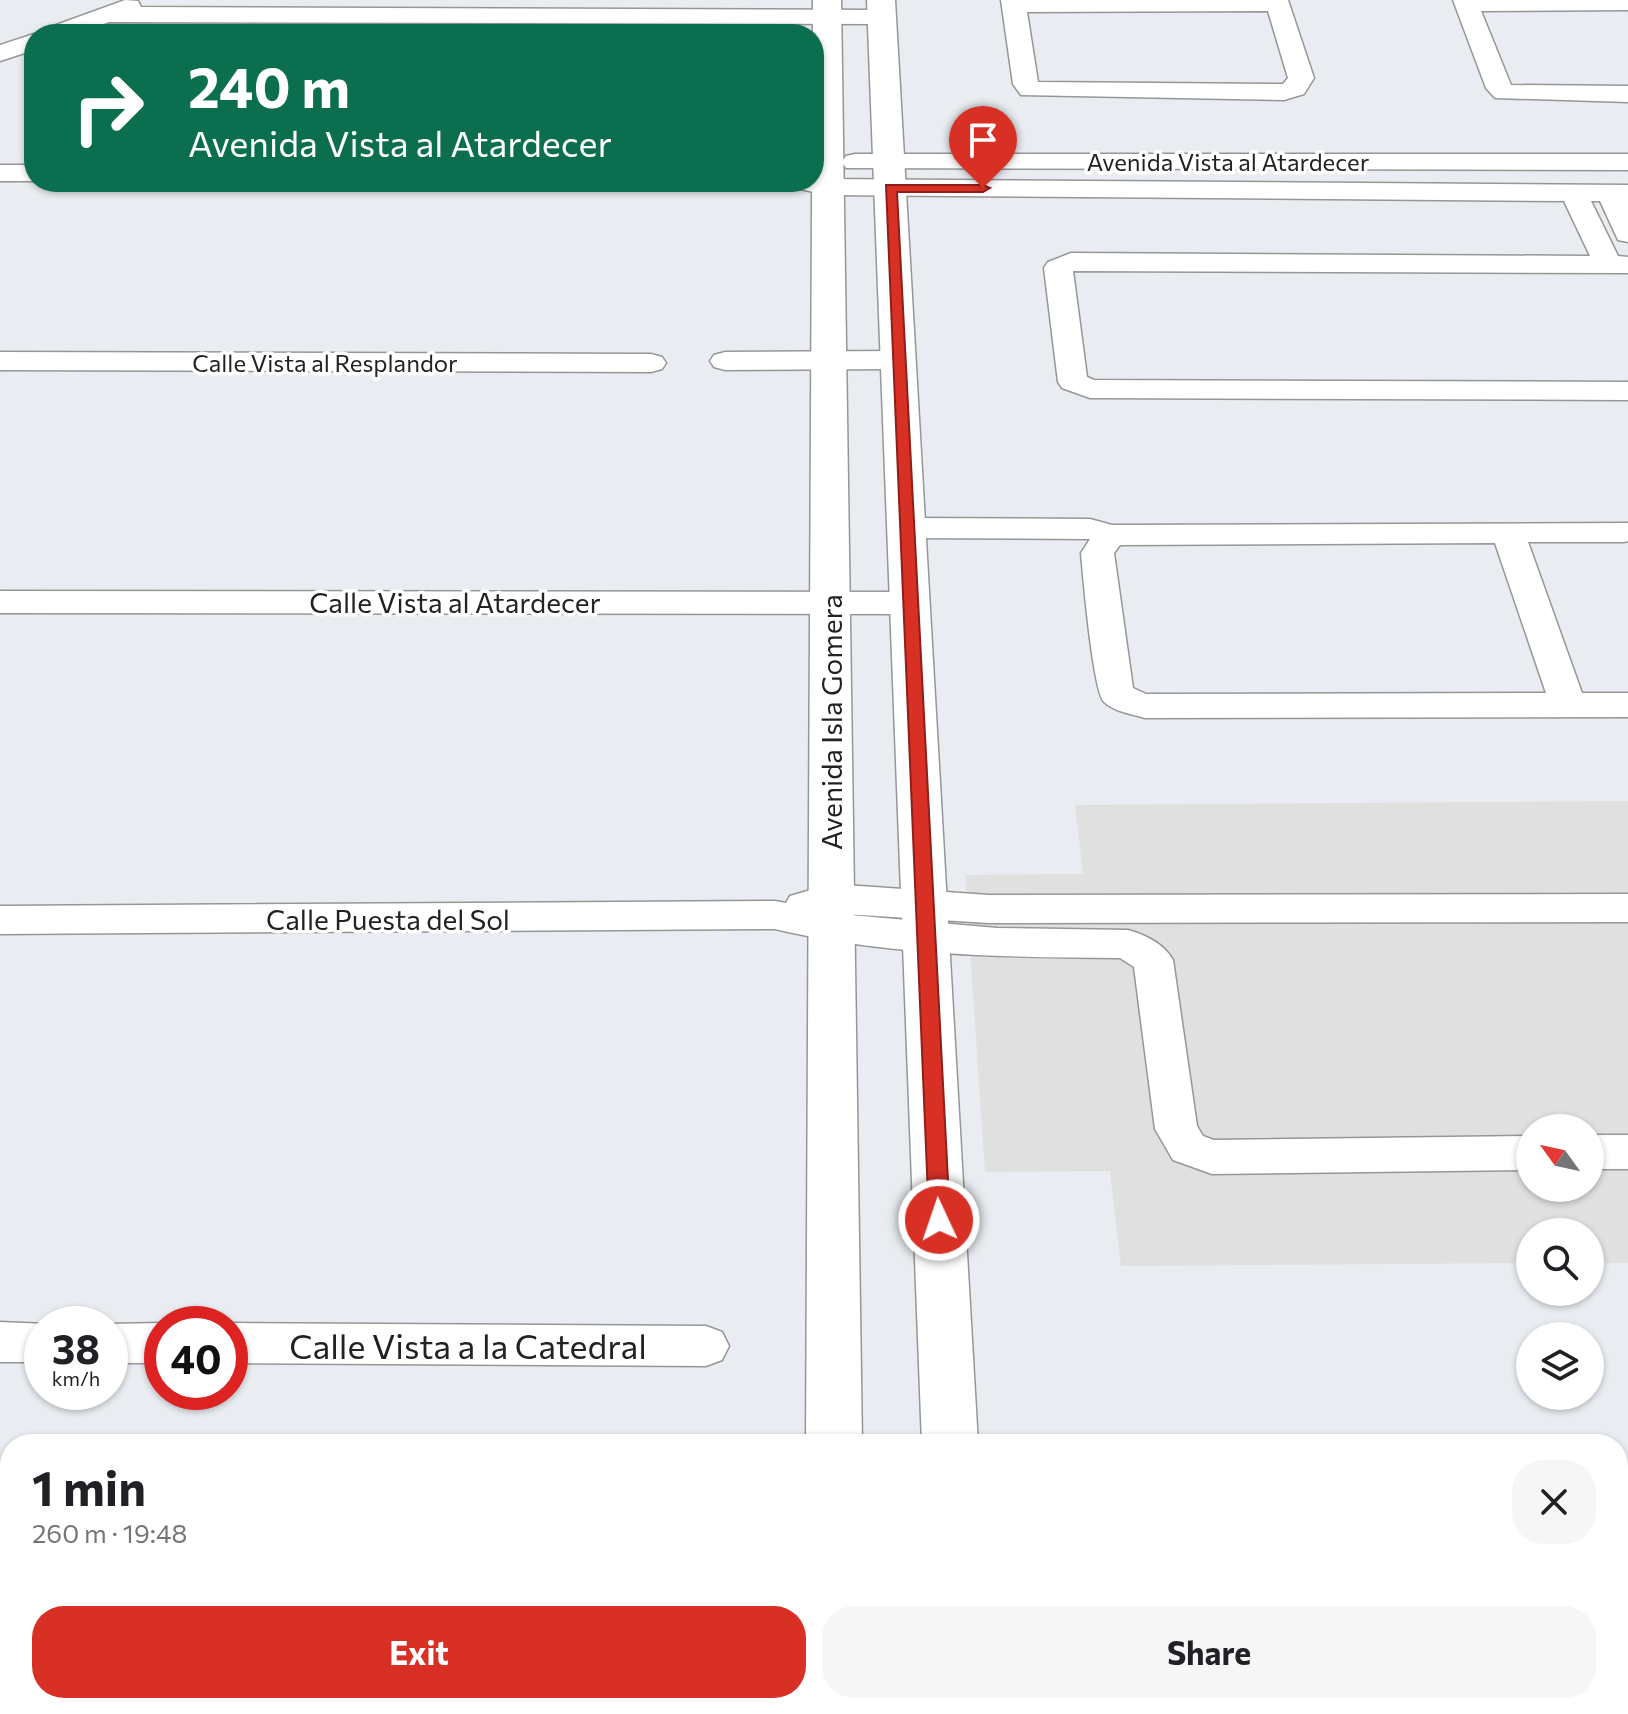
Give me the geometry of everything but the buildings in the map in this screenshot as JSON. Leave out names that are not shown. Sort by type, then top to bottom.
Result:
[{"type":"street","points":[[81,24],[145,0]]},
{"type":"street","points":[[184,0],[220,13]]},
{"type":"street","points":[[1013,2],[1276,2],[1301,78],[1295,89],[1284,92],[1030,90],[1026,84],[1013,2]]},
{"type":"street","points":[[1628,3],[1466,2],[1499,88],[1504,93],[1628,94]]},
{"type":"street","name":"Avenida Isla Gomera","points":[[824,74],[828,8]]},
{"type":"street","points":[[105,15],[882,8],[950,1434]]},
{"type":"street","points":[[0,54],[24,45]]},
{"type":"street","name":"Avenida Vista al Atardecer","points":[[824,174],[1628,162]]},
{"type":"street","points":[[0,173],[24,173]]},
{"type":"street","name":"Avenida Vista al Atardecer","points":[[890,174],[1619,194]]},
{"type":"street","name":"Avenida Isla Gomera","points":[[819,192],[829,360],[834,1434]]},
{"type":"street","points":[[1574,193],[1618,265]]},
{"type":"street","points":[[1619,194],[1628,234]]},
{"type":"street","points":[[1618,265],[1071,261],[1058,268],[1073,382],[1090,389],[1628,391]]},
{"type":"street","points":[[725,361],[898,360]]},
{"type":"street","name":"Calle Vista al Resplandor","points":[[0,361],[651,363]]},
{"type":"street","points":[[907,539],[1624,532]]},
{"type":"street","points":[[1508,533],[1568,705]]},
{"type":"street","points":[[1099,539],[1116,693],[1128,701],[1145,706],[1628,705]]},
{"type":"street","name":"Calle Vista al Atardecer","points":[[0,602],[910,603]]},
{"type":"street","points":[[925,920],[989,909],[1628,908]]},
{"type":"street","name":"Calle Puesta del Sol","points":[[0,920],[831,913],[925,920]]},
{"type":"street","points":[[925,920],[997,942],[1128,944],[1153,960],[1176,1129],[1188,1148],[1212,1157],[1516,1153]]},
{"type":"street","points":[[1604,1152],[1628,1152]]},
{"type":"street","points":[[0,1342],[24,1342]]},
{"type":"street","name":"Calle Vista a la Catedral","points":[[248,1343],[706,1346]]},
{"type":"shaded area","points":[[1628,801],[1628,1263],[1604,1263],[1604,1218],[1516,1218],[1516,1263],[1121,1266],[1110,1171],[985,1172],[965,875],[1083,874],[1075,805]]},
{"type":"route","points":[[939,1220],[890,188],[983,188]]}]
